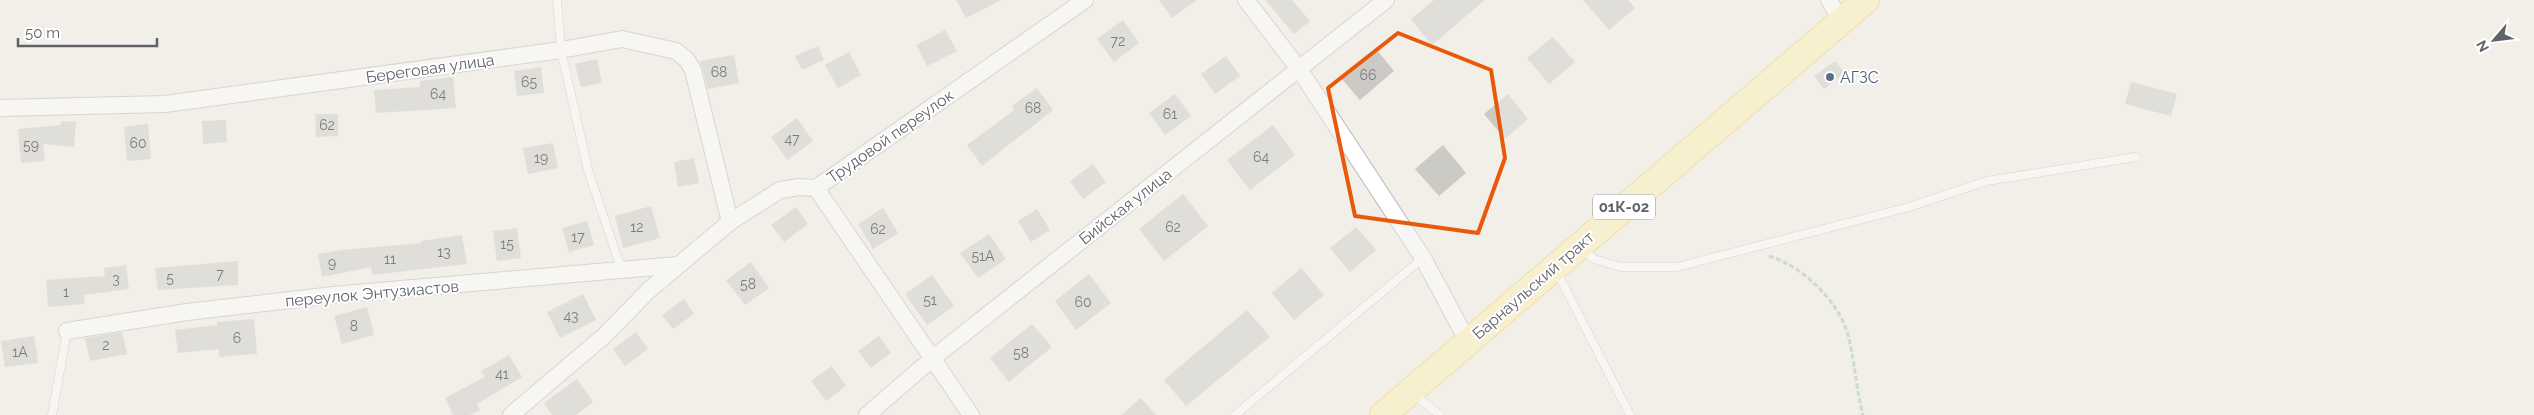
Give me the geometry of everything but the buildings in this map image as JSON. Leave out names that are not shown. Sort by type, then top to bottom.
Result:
[{"type":"main road","name":"Барнаульский тракт","points":[[1383,415],[1579,245],[1835,11],[1866,0]]},
{"type":"street","name":"Трудовой переулок","points":[[512,415],[604,336],[648,290],[730,222],[780,190],[799,187],[816,188],[1085,0]]},
{"type":"street","points":[[1246,0],[1299,69],[1423,258],[1468,342]]},
{"type":"street","name":"Бийская улица","points":[[867,415],[933,358],[1386,0]]},
{"type":"street","name":"Береговая улица","points":[[0,108],[165,104],[561,50],[622,39],[676,51],[687,60],[693,70],[730,222]]},
{"type":"street","points":[[816,188],[971,415]]},
{"type":"street","name":"переулок Энтузиастов","points":[[67,330],[188,312],[323,296],[678,265]]},
{"type":"lane","points":[[557,0],[561,50],[588,170],[622,271]]},
{"type":"lane","points":[[1579,245],[1594,259],[1621,267],[1677,267],[1909,206],[1986,181],[2136,157]]},
{"type":"lane","points":[[1235,415],[1423,258]]},
{"type":"lane","points":[[1554,266],[1630,415]]},
{"type":"lane","points":[[52,415],[67,330]]},
{"type":"lane","points":[[1410,392],[1440,415]]},
{"type":"path","points":[[1747,249],[1779,259],[1808,277],[1831,302],[1847,334],[1863,415]]},
{"type":"highlighted area","points":[[1398,33],[1491,70],[1505,158],[1478,233],[1355,216],[1328,88]]},
{"type":"place","name":"АГЗС","points":[[1830,77]]}]
